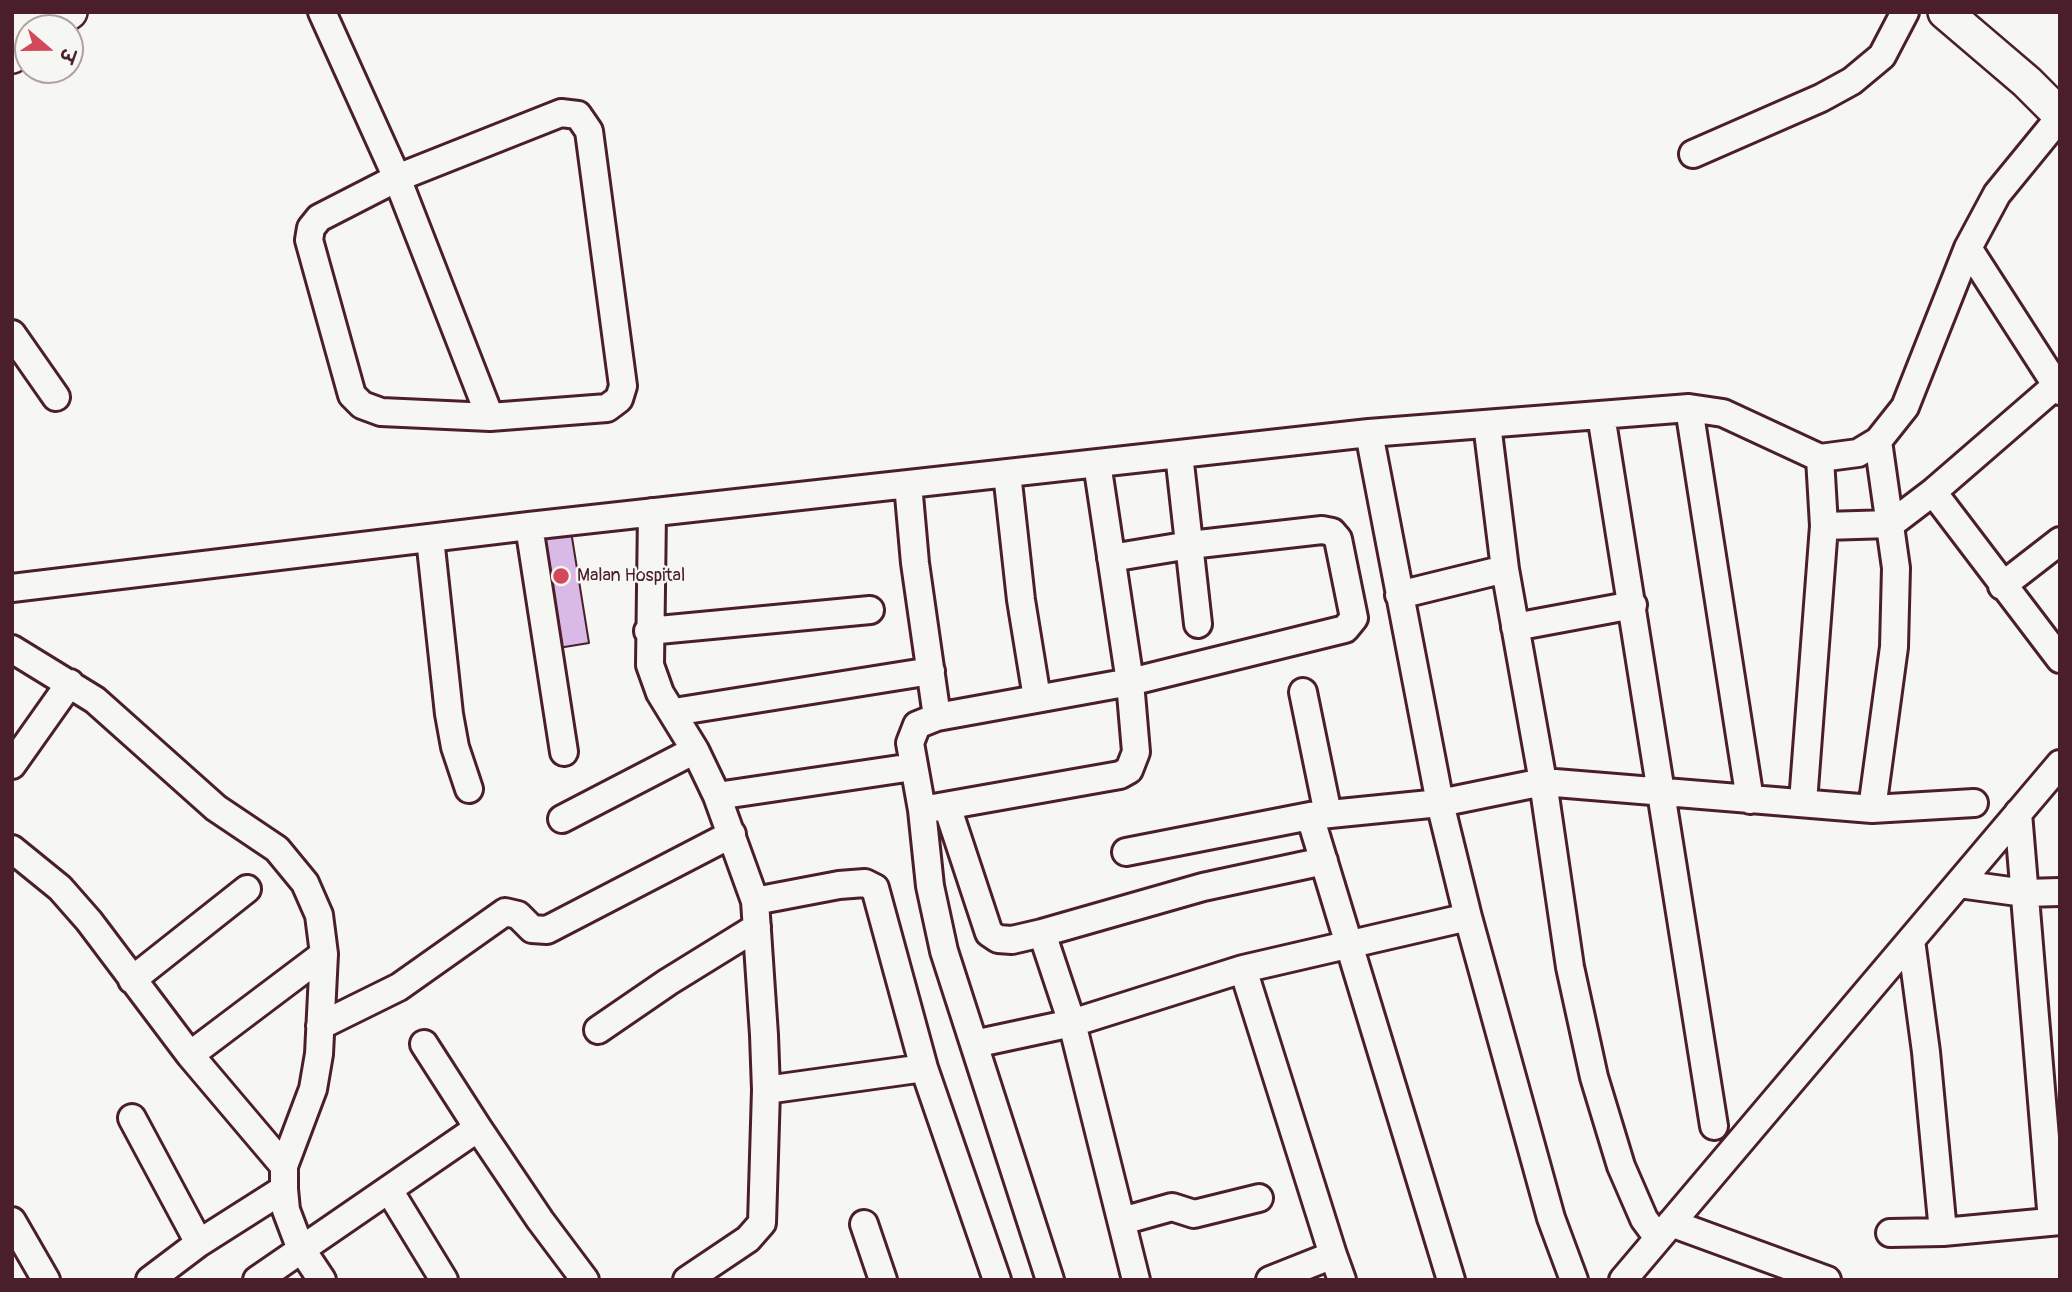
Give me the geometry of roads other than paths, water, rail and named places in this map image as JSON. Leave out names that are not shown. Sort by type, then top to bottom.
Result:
[{"type":"main road","points":[[12,28],[32,12]]},
{"type":"main road","points":[[1945,12],[2027,82],[2060,116]]},
{"type":"street","points":[[322,12],[397,178],[491,416]]},
{"type":"street","points":[[1693,154],[1821,98],[1852,81],[1882,56],[1905,12]]},
{"type":"street","points":[[561,113],[578,115],[589,131],[623,386],[619,399],[607,408],[491,416],[381,412],[362,405],[347,384],[309,240],[311,228],[319,218],[397,178],[561,113]]},
{"type":"street","points":[[12,588],[529,526],[1369,433],[1689,408],[1723,413],[1821,458],[1858,453],[1878,441],[1905,407],[1968,248],[1997,194],[2060,116]]},
{"type":"street","points":[[1824,526],[1891,524],[2058,386],[1968,248]]},
{"type":"street","points":[[12,334],[56,397]]},
{"type":"street","points":[[1689,408],[1751,800]]},
{"type":"street","points":[[1601,415],[1714,1126]]},
{"type":"street","points":[[1487,424],[1505,569],[1543,782],[1570,967],[1594,1077],[1621,1166],[1656,1227],[1827,1280]]},
{"type":"street","points":[[1369,433],[1440,803],[1468,917],[1551,1218],[1574,1280]]},
{"type":"street","points":[[1872,809],[1894,647],[1896,568],[1878,441]]},
{"type":"street","points":[[1179,454],[1198,624]]},
{"type":"street","points":[[1803,802],[1824,526],[1821,458]]},
{"type":"street","points":[[935,808],[1120,775],[1129,770],[1136,752],[1130,682],[1097,463]]},
{"type":"street","points":[[1007,473],[1021,600],[1037,698]]},
{"type":"street","points":[[908,484],[915,563],[937,717]]},
{"type":"street","points":[[1933,492],[2001,586],[2060,660]]},
{"type":"street","points":[[652,512],[648,631],[650,665],[660,693],[674,712],[717,796],[732,834],[756,914],[766,1090],[762,1223],[758,1231],[703,1275]]},
{"type":"street","points":[[529,526],[564,751]]},
{"type":"street","points":[[1111,558],[1190,545],[1322,530],[1332,532],[1338,539],[1354,618],[1345,629],[1130,682],[937,717],[917,725],[912,733],[913,767],[935,808],[989,933],[998,939],[1012,940],[1203,887],[1324,860]]},
{"type":"street","points":[[430,538],[449,714],[455,747],[469,789]]},
{"type":"street","points":[[2001,586],[2060,541]]},
{"type":"street","points":[[1399,595],[1505,569]]},
{"type":"street","points":[[1515,627],[1633,605]]},
{"type":"street","points":[[648,631],[870,610]]},
{"type":"street","points":[[12,649],[70,683],[134,732],[216,808],[277,849],[305,883],[318,915],[324,954],[319,1054],[313,1088],[284,1177],[286,1210],[300,1247],[322,1280]]},
{"type":"street","points":[[674,712],[931,671]]},
{"type":"street","points":[[12,765],[70,683]]},
{"type":"street","points":[[1303,692],[1324,860],[1451,1280]]},
{"type":"street","points":[[562,819],[695,750]]},
{"type":"street","points":[[1623,1280],[1656,1227],[1911,940],[2060,764]]},
{"type":"street","points":[[717,796],[913,767]]},
{"type":"street","points":[[1126,852],[1319,815],[1440,803],[1543,782],[1872,809],[1974,803]]},
{"type":"street","points":[[935,808],[930,886],[944,951],[1050,1280]]},
{"type":"street","points":[[1890,1233],[1943,1233],[2056,1221],[2018,813]]},
{"type":"street","points":[[320,1026],[400,987],[505,912],[518,915],[532,929],[547,930],[732,834]]},
{"type":"street","points":[[12,849],[60,888],[89,920],[284,1177]]},
{"type":"street","points":[[598,1030],[668,982],[756,914],[839,885],[865,883],[875,888],[924,1068],[997,1280]]},
{"type":"street","points":[[1959,884],[2025,893],[2060,892]]},
{"type":"street","points":[[132,980],[247,889]]},
{"type":"street","points":[[974,1044],[1072,1023],[1243,969],[1350,942],[1468,917]]},
{"type":"street","points":[[1041,933],[1072,1023],[1136,1280]]},
{"type":"street","points":[[1911,940],[1926,1052],[1943,1233]]},
{"type":"street","points":[[190,1055],[324,954]]},
{"type":"street","points":[[1243,969],[1342,1280]]},
{"type":"street","points":[[424,1044],[540,1220],[585,1280]]},
{"type":"street","points":[[766,1090],[924,1068]]},
{"type":"street","points":[[132,1118],[199,1243]]},
{"type":"street","points":[[257,1280],[300,1247],[478,1128]]},
{"type":"street","points":[[150,1280],[284,1177]]},
{"type":"street","points":[[389,1190],[444,1280]]},
{"type":"street","points":[[1122,1221],[1172,1207],[1194,1214],[1259,1198]]},
{"type":"street","points":[[12,1221],[46,1280]]},
{"type":"street","points":[[864,1224],[883,1280]]},
{"type":"street","points":[[1270,1280],[1333,1255]]},
{"type":"place","name":"Malan Hospital","points":[[561,576]]}]
